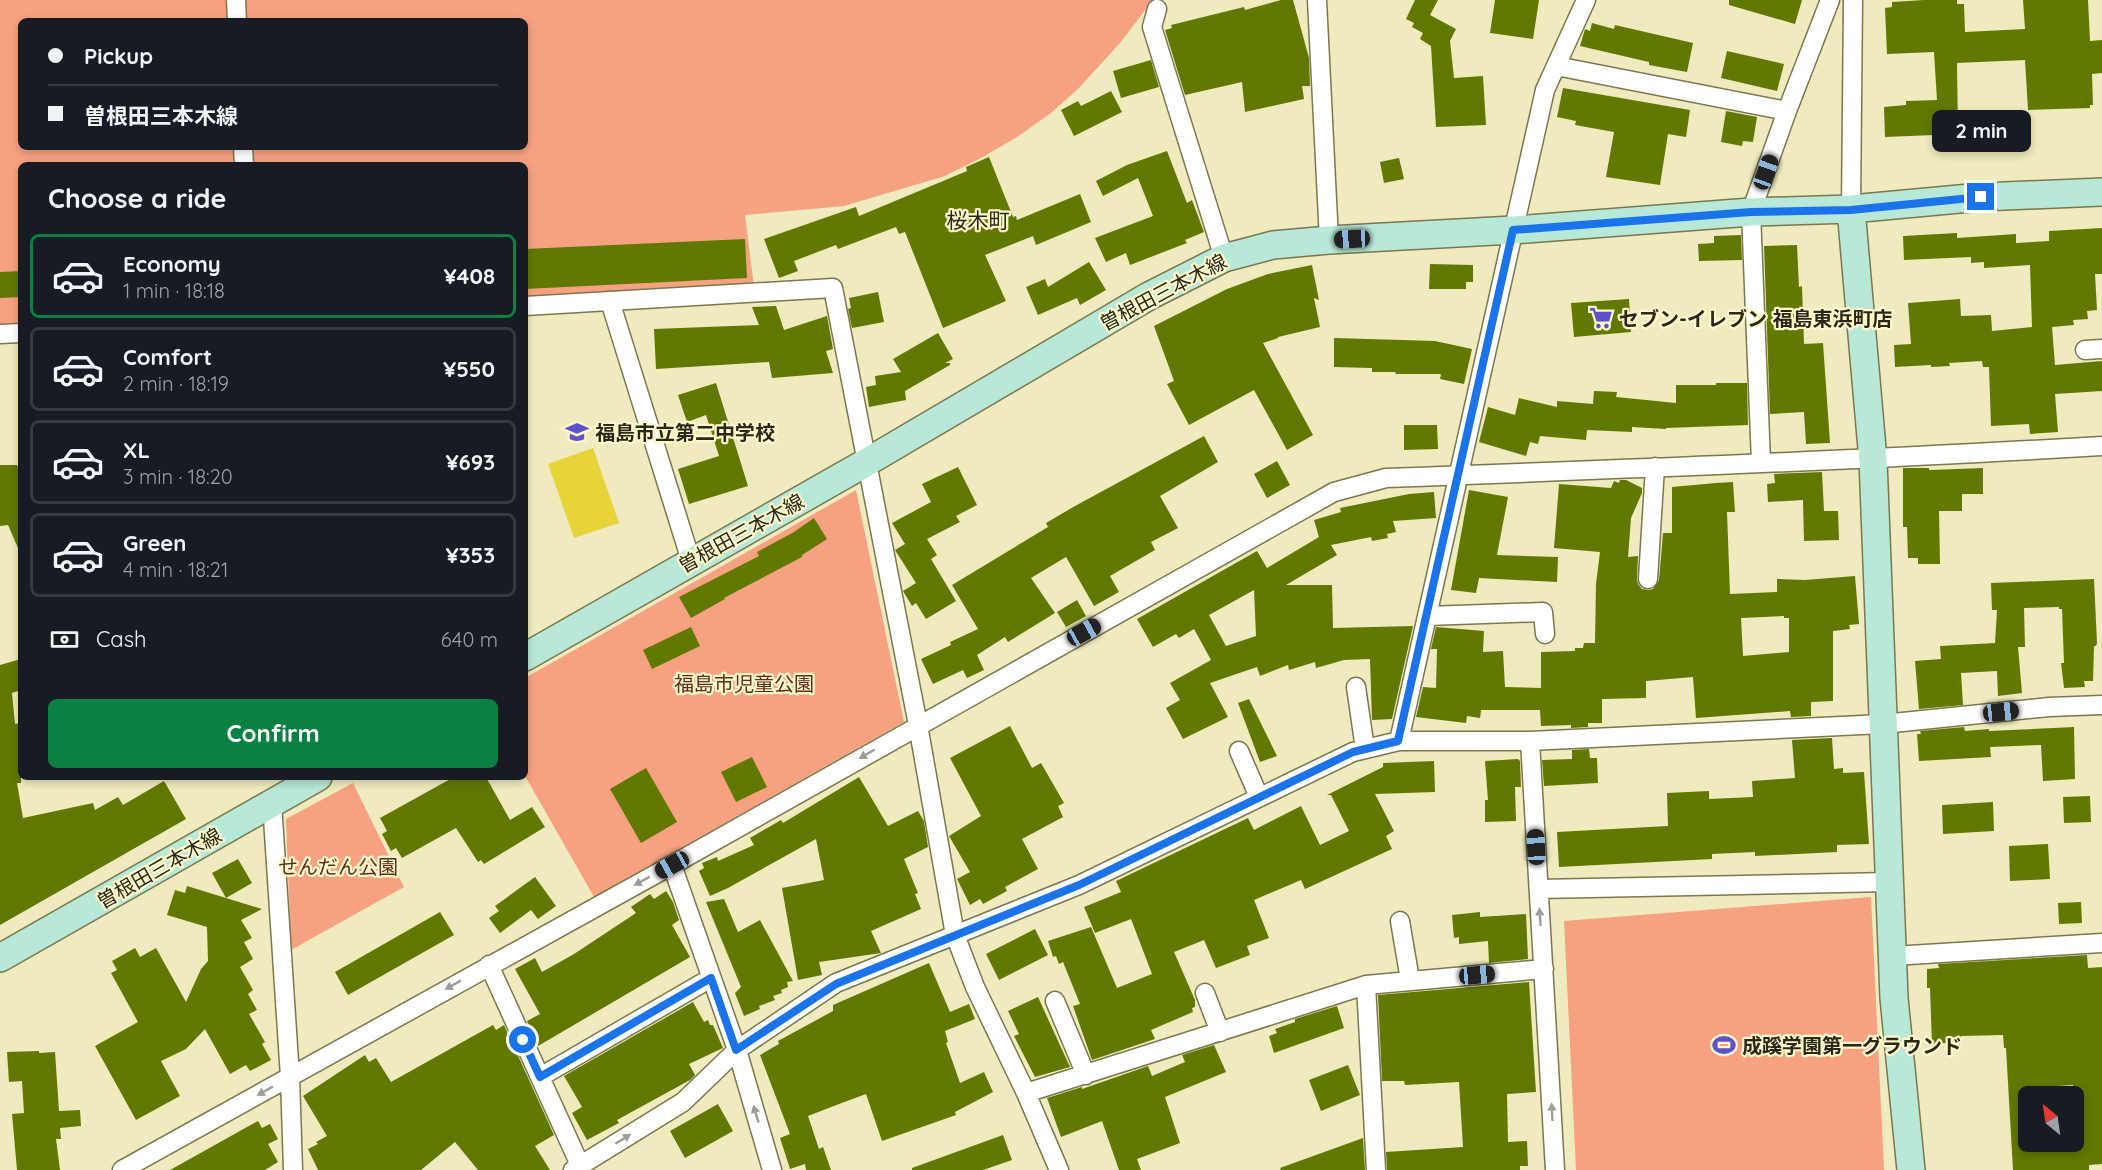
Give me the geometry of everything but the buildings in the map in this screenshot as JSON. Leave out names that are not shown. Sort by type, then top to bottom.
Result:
[{"type":"street","points":[[236,0],[237,18]]},
{"type":"street","points":[[1317,0],[1329,240]]},
{"type":"street","points":[[1398,741],[1545,90],[1586,0]]},
{"type":"street","points":[[1761,462],[1751,212],[1830,0]]},
{"type":"street","points":[[1853,0],[1851,210],[1873,460],[1894,998],[1911,1170]]},
{"type":"street","points":[[1157,9],[1152,27],[1224,258]]},
{"type":"street","points":[[1556,66],[1787,111]]},
{"type":"street","name":"曽根田三本木線","points":[[528,655],[867,462],[1149,296],[1224,258],[1273,245],[1329,240],[1513,230],[1751,212],[1851,210],[1981,197],[2102,192]]},
{"type":"street","points":[[528,306],[833,288],[918,725],[955,935],[975,987],[1059,1170]]},
{"type":"street","points":[[610,301],[691,561]]},
{"type":"street","points":[[0,334],[18,333]]},
{"type":"street","points":[[122,1170],[672,865],[1334,492],[1386,478],[1761,462],[1873,460],[2102,447]]},
{"type":"street","points":[[1648,579],[1655,467]]},
{"type":"street","points":[[1427,616],[1543,612],[1545,634]]},
{"type":"street","points":[[1356,687],[1365,749]]},
{"type":"street","points":[[489,965],[540,1077],[577,1168],[683,1102],[736,1050],[836,984],[1079,885],[1353,752],[1398,741],[1530,741],[1883,724],[2049,707],[2102,705]]},
{"type":"street","points":[[1530,741],[1555,1170]]},
{"type":"street","points":[[1239,751],[1259,797]]},
{"type":"street","name":"曽根田三本木線","points":[[0,958],[313,780]]},
{"type":"street","points":[[272,803],[290,1077],[293,1170]]},
{"type":"street","points":[[672,865],[736,1050],[772,1170]]},
{"type":"street","points":[[1539,889],[1890,882]]},
{"type":"street","points":[[1400,921],[1410,980]]},
{"type":"street","points":[[1893,956],[2102,943]]},
{"type":"street","points":[[1026,1094],[1366,985],[1544,969]]},
{"type":"street","points":[[540,1077],[711,978]]},
{"type":"street","points":[[1366,985],[1376,1170]]},
{"type":"street","points":[[1205,993],[1220,1032]]},
{"type":"street","points":[[1055,1001],[1086,1075]]},
{"type":"green space","points":[[0,0],[1153,0],[1120,43],[1078,89],[1051,113],[1017,137],[981,158],[945,176],[844,206],[745,215],[754,287],[528,298],[528,162],[18,162],[18,324],[0,325]]},
{"type":"green space","name":"福島市児童公園","points":[[856,490],[904,722],[594,897],[527,780],[528,676]]},
{"type":"green space","name":"せんだん公園","points":[[353,783],[404,887],[291,950],[286,819]]},
{"type":"green space","name":"成蹊学園第一グラウンド","points":[[1871,897],[1884,1170],[1576,1170],[1564,921]]},
{"type":"shaded area","points":[[593,448],[619,523],[574,538],[548,464]]},
{"type":"place","name":"セブン-イレブン 福島東浜町店","points":[[1601,318]]},
{"type":"place","name":"福島市立第二中学校","points":[[577,432]]},
{"type":"place","name":"成蹊学園第一グラウンド","points":[[1724,1045]]},
{"type":"district","name":"桜木町","points":[[978,220]]},
{"type":"route","points":[[523,1040],[540,1077],[711,978],[736,1050],[836,984],[1079,885],[1353,752],[1398,741],[1513,230],[1751,212],[1851,210],[1981,197]]}]
